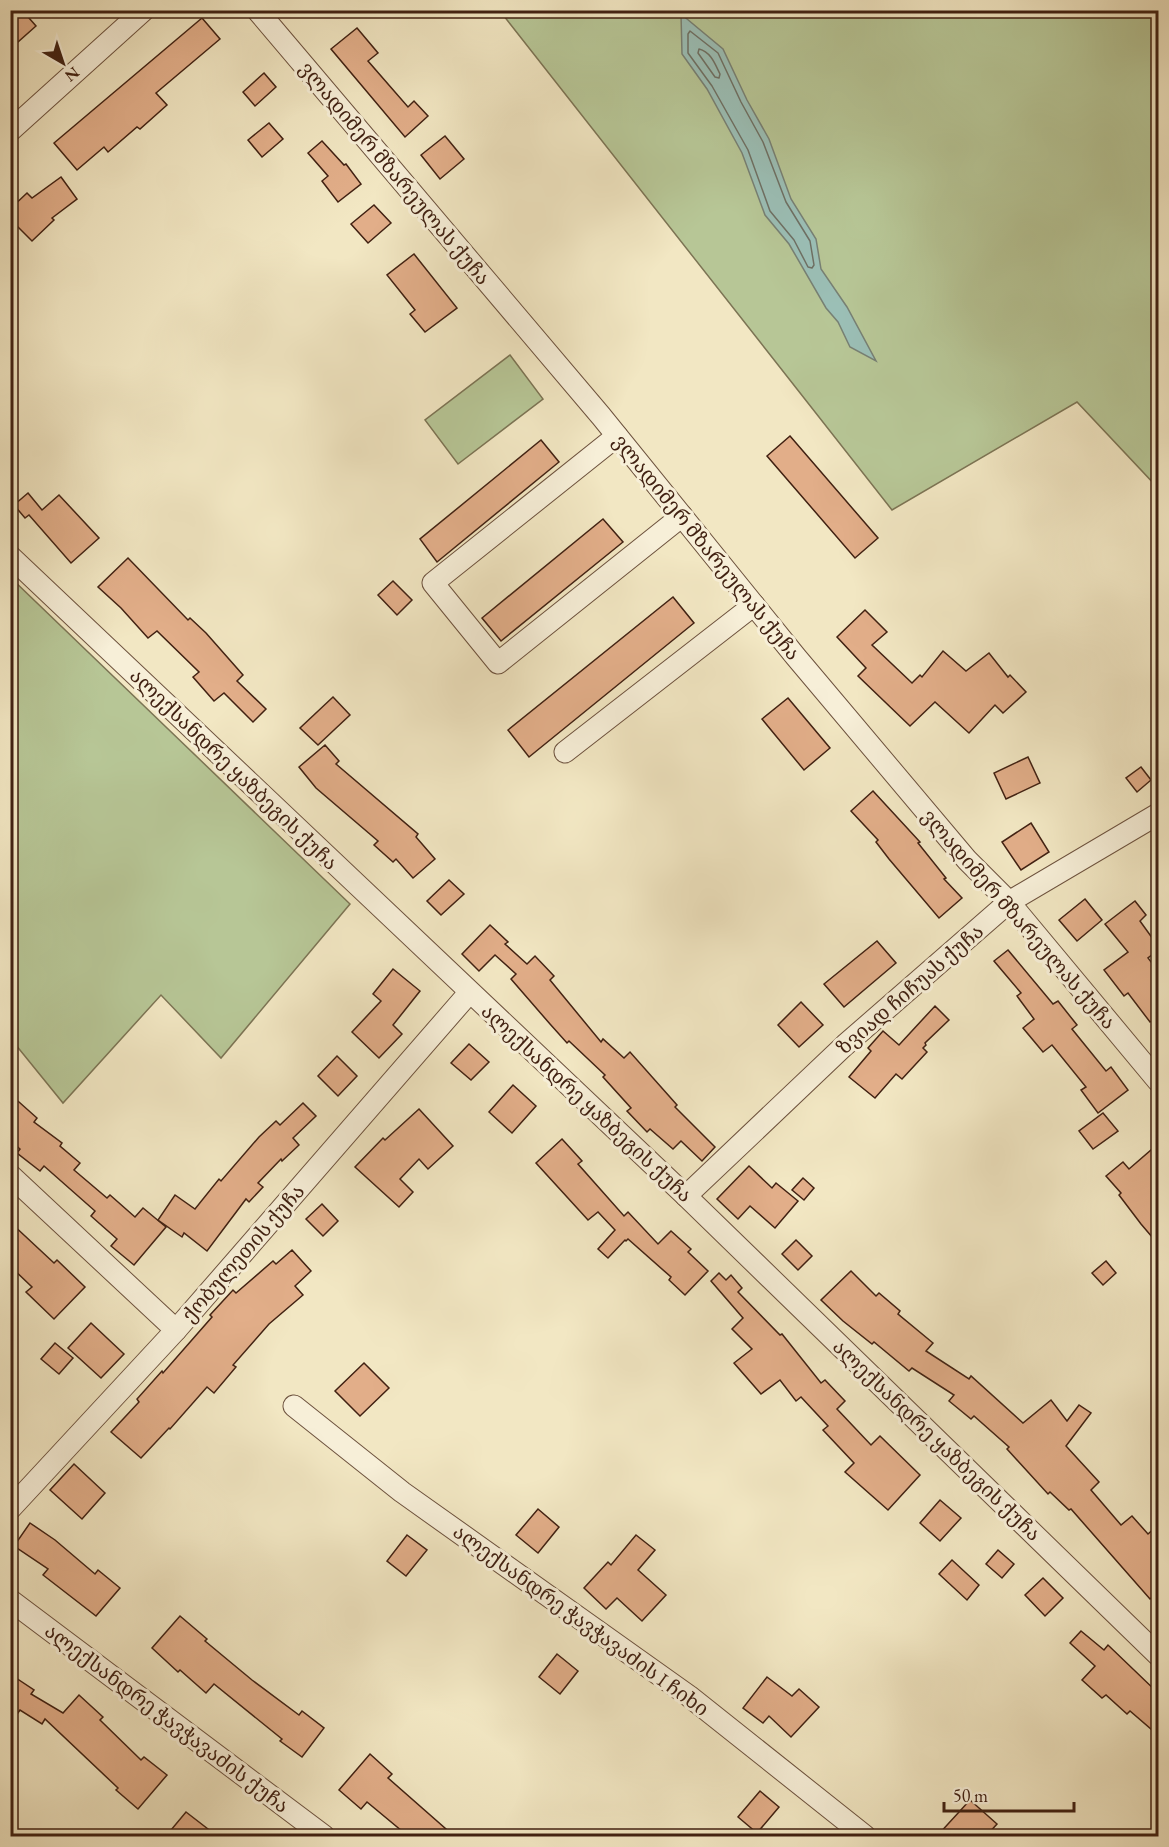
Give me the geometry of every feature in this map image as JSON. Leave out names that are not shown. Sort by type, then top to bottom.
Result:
[{"type":"street","points":[[10,131],[144,10]]},
{"type":"street","name":"ვლადიმერ მზარეულას ქუჩა","points":[[257,10],[617,436],[959,851],[1009,902],[1158,1080]]},
{"type":"street","points":[[617,436],[433,583],[498,663],[682,516]]},
{"type":"street","name":"ალექსანდრე ყაზბეგის ქუჩა","points":[[10,556],[686,1197],[1158,1655]]},
{"type":"street","points":[[565,752],[754,605]]},
{"type":"street","name":"ზვიად ჩიჩუას ქუჩა","points":[[686,1197],[845,1044],[1009,902],[1158,814]]},
{"type":"street","name":"ქობულეთის ქუჩა","points":[[10,1509],[176,1330],[469,993]]},
{"type":"street","points":[[10,1175],[176,1330]]},
{"type":"street","name":"ალექსანდრე ჭავჭავაძის I ჩიხი","points":[[294,1406],[402,1492],[689,1695],[865,1836]]},
{"type":"street","name":"ალექსანდრე ჭავჭავაძის ქუჩა","points":[[10,1600],[324,1836]]},
{"type":"green space","points":[[500,11],[1158,11],[1158,488],[1077,402],[892,510]]},
{"type":"green space","points":[[510,355],[543,399],[458,464],[425,420]]},
{"type":"green space","points":[[10,577],[350,904],[221,1058],[161,995],[63,1103],[11,1039]]},
{"type":"water","points":[[681,14],[723,49],[747,100],[769,139],[791,199],[816,239],[821,269],[847,307],[876,361],[850,347],[838,322],[826,308],[789,244],[765,215],[742,153],[707,89],[682,54]]},
{"type":"building","points":[[10,10],[22,10],[36,26],[10,49]]},
{"type":"building","points":[[202,18],[220,39],[156,93],[167,105],[140,129],[137,127],[108,152],[104,147],[77,170],[54,143]]},
{"type":"building","points":[[357,28],[378,53],[368,61],[408,107],[414,101],[428,116],[405,137],[331,49]]},
{"type":"building","points":[[264,73],[276,87],[255,106],[243,92]]},
{"type":"building","points":[[269,123],[283,139],[262,157],[248,140]]},
{"type":"building","points":[[445,136],[464,159],[440,179],[421,155]]},
{"type":"building","points":[[322,141],[344,165],[346,164],[361,184],[338,202],[322,181],[328,176],[308,153]]},
{"type":"building","points":[[61,177],[77,199],[52,218],[54,220],[32,241],[10,219],[10,209],[27,193],[32,198]]},
{"type":"building","points":[[374,205],[391,223],[368,243],[351,224]]},
{"type":"building","points":[[414,254],[457,308],[425,332],[410,314],[415,310],[387,275]]},
{"type":"building","points":[[790,436],[878,538],[855,558],[767,456]]},
{"type":"building","points":[[541,440],[559,462],[437,562],[420,539]]},
{"type":"building","points":[[28,493],[42,510],[59,495],[99,538],[71,563],[29,515],[25,518],[14,505]]},
{"type":"building","points":[[603,519],[623,542],[501,641],[482,618]]},
{"type":"building","points":[[128,558],[188,620],[190,618],[206,633],[243,675],[237,681],[266,709],[253,722],[224,693],[214,701],[193,677],[199,672],[157,631],[148,638],[98,587]]},
{"type":"building","points":[[393,581],[412,600],[397,615],[378,595]]},
{"type":"building","points":[[673,597],[694,623],[529,757],[508,730]]},
{"type":"building","points":[[865,610],[887,632],[872,645],[912,683],[920,675],[922,677],[943,651],[966,671],[989,653],[1008,677],[1010,675],[1026,692],[1003,713],[995,705],[969,733],[935,702],[910,726],[858,676],[866,668],[837,637]]},
{"type":"building","points":[[333,697],[350,715],[318,745],[300,728]]},
{"type":"building","points":[[788,698],[830,748],[804,770],[762,719]]},
{"type":"building","points":[[325,745],[339,761],[336,764],[418,834],[416,837],[435,859],[413,878],[396,859],[393,862],[374,845],[378,841],[316,788],[299,767]]},
{"type":"building","points":[[1028,757],[1040,783],[1006,799],[994,773]]},
{"type":"building","points":[[1141,767],[1151,780],[1137,792],[1126,778]]},
{"type":"building","points":[[873,791],[920,842],[918,843],[946,878],[944,879],[962,898],[939,918],[889,859],[876,842],[878,840],[851,811]]},
{"type":"building","points":[[1031,823],[1049,852],[1021,870],[1002,842]]},
{"type":"building","points":[[449,880],[464,894],[441,915],[427,901]]},
{"type":"building","points":[[1085,899],[1102,920],[1077,941],[1059,920]]},
{"type":"building","points":[[1135,901],[1146,915],[1140,921],[1158,946],[1158,950],[1148,958],[1158,971],[1158,1016],[1150,1022],[1128,993],[1124,996],[1104,970],[1128,952],[1105,924]]},
{"type":"building","points":[[490,925],[508,942],[505,944],[527,964],[535,956],[554,976],[550,980],[601,1042],[603,1039],[624,1058],[630,1052],[677,1105],[675,1107],[715,1147],[702,1161],[681,1141],[673,1149],[650,1129],[647,1132],[627,1111],[631,1108],[603,1077],[605,1075],[569,1041],[567,1043],[511,979],[516,974],[495,955],[479,971],[462,954]]},
{"type":"building","points":[[877,941],[896,963],[844,1007],[824,984]]},
{"type":"building","points":[[1008,950],[1053,1004],[1058,1001],[1077,1025],[1072,1029],[1106,1071],[1111,1067],[1128,1090],[1098,1113],[1081,1090],[1086,1087],[1052,1045],[1043,1052],[1023,1028],[1034,1019],[1017,996],[1021,993],[994,961]]},
{"type":"building","points":[[393,969],[420,991],[393,1025],[402,1034],[379,1058],[352,1032],[381,1001],[373,994]]},
{"type":"building","points":[[801,1002],[823,1025],[799,1047],[778,1025]]},
{"type":"building","points":[[935,1006],[949,1020],[925,1043],[923,1048],[927,1052],[902,1079],[896,1074],[875,1098],[849,1077],[871,1051],[868,1048],[883,1031],[899,1045]]},
{"type":"building","points":[[469,1044],[489,1062],[471,1080],[451,1063]]},
{"type":"building","points":[[337,1056],[357,1076],[338,1096],[318,1076]]},
{"type":"building","points":[[513,1085],[536,1106],[512,1133],[489,1112]]},
{"type":"building","points":[[10,1094],[37,1118],[34,1122],[62,1143],[60,1146],[80,1163],[74,1170],[107,1198],[110,1195],[135,1217],[143,1208],[166,1227],[134,1265],[111,1246],[117,1239],[91,1216],[95,1211],[44,1166],[40,1171],[17,1153],[20,1149],[10,1140]]},
{"type":"building","points":[[303,1103],[316,1116],[293,1138],[299,1145],[282,1161],[281,1159],[258,1183],[263,1187],[249,1202],[246,1199],[207,1251],[184,1233],[182,1237],[158,1220],[175,1195],[195,1209],[219,1179],[221,1181],[259,1137],[276,1121],[280,1125]]},
{"type":"building","points":[[419,1109],[453,1146],[428,1169],[419,1159],[400,1179],[413,1192],[399,1207],[355,1167],[383,1138],[385,1140]]},
{"type":"building","points":[[1103,1113],[1118,1131],[1093,1149],[1079,1131]]},
{"type":"building","points":[[562,1139],[582,1161],[578,1164],[624,1216],[628,1212],[658,1244],[671,1231],[691,1249],[688,1252],[708,1271],[685,1295],[669,1280],[671,1277],[628,1239],[608,1258],[598,1249],[615,1230],[598,1212],[588,1220],[536,1163]]},
{"type":"building","points":[[1158,1144],[1158,1244],[1106,1176],[1123,1162],[1129,1169]]},
{"type":"building","points":[[749,1166],[772,1188],[776,1183],[798,1201],[775,1228],[750,1206],[738,1219],[717,1199]]},
{"type":"building","points":[[803,1178],[814,1188],[804,1200],[792,1190]]},
{"type":"building","points":[[322,1204],[338,1221],[323,1236],[306,1219]]},
{"type":"building","points":[[10,1222],[54,1263],[57,1260],[85,1287],[54,1319],[26,1292],[32,1287],[10,1266]]},
{"type":"building","points":[[796,1240],[812,1256],[798,1270],[782,1254]]},
{"type":"building","points":[[292,1250],[311,1271],[295,1286],[303,1295],[269,1324],[233,1365],[236,1367],[214,1393],[207,1387],[141,1458],[111,1432],[233,1290],[236,1293],[273,1261],[276,1264]]},
{"type":"building","points":[[1106,1261],[1116,1273],[1103,1285],[1092,1273]]},
{"type":"building","points":[[851,1271],[876,1296],[879,1293],[900,1311],[898,1314],[933,1343],[926,1351],[969,1379],[971,1376],[1023,1423],[1051,1400],[1067,1421],[1079,1405],[1091,1413],[1066,1446],[1099,1482],[1091,1490],[1121,1525],[1132,1516],[1148,1534],[1158,1525],[1158,1592],[1150,1599],[1071,1509],[1069,1510],[1050,1492],[1048,1494],[1007,1449],[1009,1447],[974,1416],[971,1419],[949,1401],[954,1395],[912,1368],[909,1371],[874,1342],[872,1344],[843,1321],[821,1300]]},
{"type":"building","points":[[719,1273],[726,1280],[731,1275],[742,1288],[738,1292],[780,1335],[782,1334],[821,1383],[825,1380],[845,1401],[837,1409],[871,1445],[880,1436],[920,1475],[888,1510],[845,1472],[854,1463],[823,1430],[828,1426],[801,1397],[796,1401],[780,1380],[761,1394],[734,1363],[752,1349],[732,1329],[743,1318],[711,1281]]},
{"type":"building","points":[[91,1323],[124,1354],[101,1378],[68,1348]]},
{"type":"building","points":[[55,1343],[73,1358],[59,1374],[41,1359]]},
{"type":"building","points":[[364,1363],[389,1388],[360,1416],[335,1391]]},
{"type":"building","points":[[74,1464],[105,1493],[82,1519],[50,1490]]},
{"type":"building","points":[[940,1500],[961,1518],[940,1541],[920,1523]]},
{"type":"building","points":[[538,1509],[559,1527],[538,1553],[516,1535]]},
{"type":"building","points":[[30,1523],[55,1540],[95,1574],[98,1570],[120,1588],[96,1616],[43,1575],[48,1569],[14,1546]]},
{"type":"building","points":[[407,1535],[427,1550],[406,1576],[387,1561]]},
{"type":"building","points":[[636,1535],[655,1550],[638,1570],[666,1595],[642,1621],[617,1598],[606,1609],[584,1588],[608,1562],[611,1565]]},
{"type":"building","points":[[998,1550],[1014,1564],[1002,1578],[986,1564]]},
{"type":"building","points":[[952,1560],[979,1585],[967,1600],[939,1574]]},
{"type":"building","points":[[1043,1578],[1063,1598],[1045,1616],[1025,1595]]},
{"type":"building","points":[[180,1616],[207,1639],[205,1641],[252,1680],[299,1715],[302,1711],[324,1728],[302,1757],[214,1684],[206,1693],[152,1648]]},
{"type":"building","points":[[1081,1631],[1104,1650],[1108,1645],[1158,1693],[1158,1735],[1130,1711],[1127,1714],[1106,1695],[1102,1698],[1082,1680],[1095,1666],[1070,1643]]},
{"type":"building","points":[[557,1654],[578,1671],[560,1694],[539,1677]]},
{"type":"building","points":[[10,1674],[34,1690],[31,1694],[63,1713],[79,1695],[103,1717],[100,1720],[141,1760],[144,1757],[167,1775],[138,1809],[45,1719],[42,1724],[20,1710],[10,1724]]},
{"type":"building","points":[[767,1677],[792,1696],[799,1689],[819,1707],[791,1737],[769,1716],[763,1723],[743,1708]]},
{"type":"building","points":[[370,1754],[392,1774],[388,1778],[454,1836],[408,1836],[367,1802],[361,1809],[339,1790]]},
{"type":"building","points":[[760,1791],[779,1807],[757,1833],[738,1817]]},
{"type":"building","points":[[970,1800],[997,1824],[986,1836],[937,1836]]},
{"type":"building","points":[[186,1812],[217,1836],[166,1836]]}]
